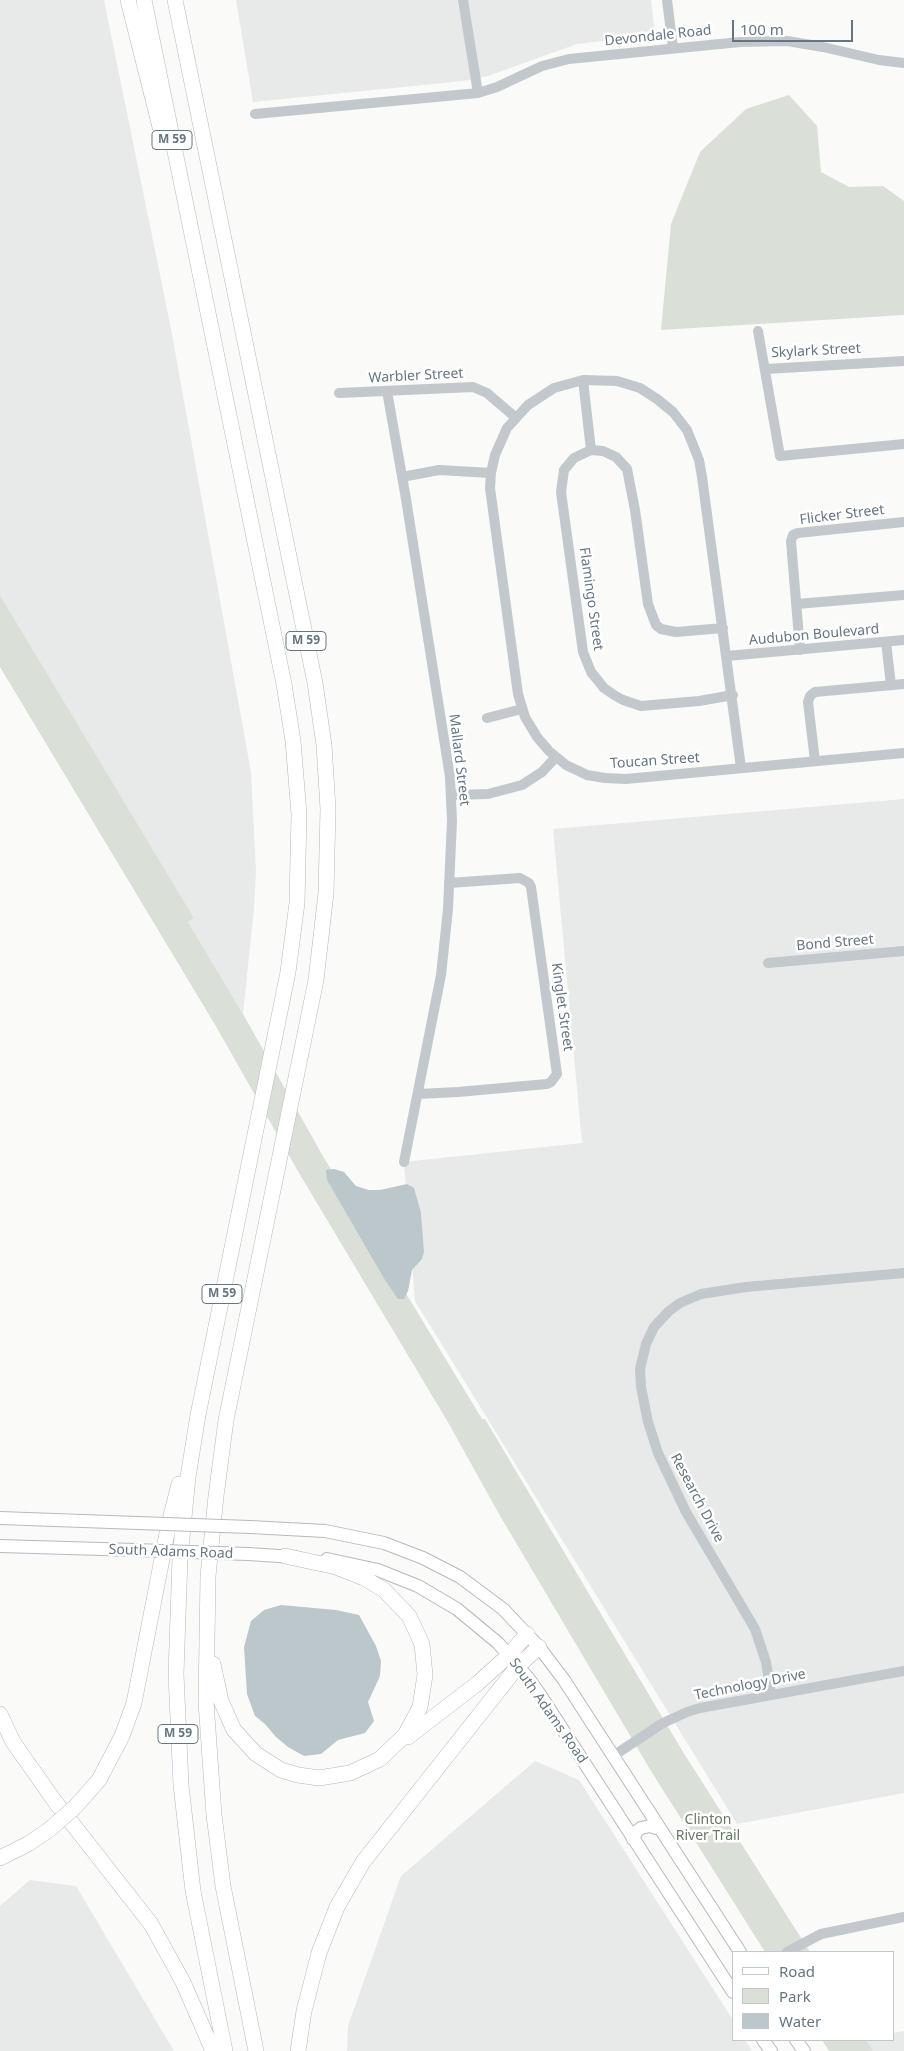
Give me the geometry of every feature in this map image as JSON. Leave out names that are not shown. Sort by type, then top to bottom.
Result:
[{"type":"highway","points":[[128,0],[201,280]]},
{"type":"highway","name":"M 59","points":[[144,0],[284,684],[296,772],[299,847],[296,911],[288,972],[198,1415],[185,1504],[179,1567],[176,1647],[178,1731],[183,1804],[192,1883],[225,2051]]},
{"type":"highway","name":"M 59","points":[[175,0],[312,670],[324,745],[328,816],[325,908],[316,980],[225,1428],[212,1524],[207,1602],[207,1721],[214,1815],[223,1886],[256,2051]]},
{"type":"highway","points":[[0,1858],[28,1844],[50,1829],[75,1807],[99,1780],[122,1736],[134,1703],[168,1528],[198,1415]]},
{"type":"highway","points":[[285,1556],[336,1567],[364,1578],[390,1595],[409,1616],[422,1644],[425,1686],[416,1716],[396,1746]]},
{"type":"highway","points":[[207,1602],[214,1672],[221,1701],[234,1730],[249,1748],[263,1760],[281,1770],[298,1775],[329,1777],[365,1768],[380,1759],[471,1689],[514,1660],[539,1647]]},
{"type":"highway","points":[[298,2051],[304,2011],[319,1953],[337,1907],[363,1862],[514,1660],[527,1634]]},
{"type":"highway","points":[[0,1714],[13,1742],[56,1803],[151,1924],[183,1982],[213,2051]]},
{"type":"main road","name":"South Adams Road","points":[[0,1518],[250,1526],[340,1533],[371,1539],[410,1552],[472,1585],[503,1609],[539,1647],[564,1680],[739,1951]]},
{"type":"main road","name":"South Adams Road","points":[[0,1546],[248,1554],[336,1561],[378,1570],[412,1584],[457,1609],[487,1632],[514,1660],[541,1696],[732,1990]]},
{"type":"main road","points":[[633,1839],[641,1828],[650,1826],[660,1828]]},
{"type":"street","points":[[463,0],[478,93]]},
{"type":"street","points":[[667,0],[673,48]]},
{"type":"street","name":"Devondale Road","points":[[255,114],[478,93],[556,62],[748,41],[787,40],[879,60],[904,63]]},
{"type":"street","name":"Skylark Street","points":[[758,332],[766,369],[904,361]]},
{"type":"street","points":[[766,369],[780,456],[904,444]]},
{"type":"street","points":[[583,380],[591,450],[603,451],[616,457],[629,475],[648,604],[656,625],[661,629],[676,632],[723,628]]},
{"type":"street","name":"Toucan Street","points":[[583,380],[617,380],[640,388],[674,412],[687,430],[699,460],[702,477],[742,768],[626,779],[604,778],[575,770],[556,757],[537,737],[522,709],[493,515],[490,473],[500,442],[515,417],[528,404],[554,388],[583,380]]},
{"type":"street","name":"Warbler Street","points":[[339,393],[473,387],[487,393],[515,417]]},
{"type":"street","name":"Mallard Street","points":[[387,391],[452,795],[449,883],[438,990],[404,1162]]},
{"type":"street","name":"Flamingo Street","points":[[591,450],[579,454],[568,464],[562,479],[562,492],[583,652],[591,672],[604,688],[614,695],[641,706],[699,701],[733,695]]},
{"type":"street","points":[[402,477],[439,470],[490,473]]},
{"type":"street","name":"Flicker Street","points":[[800,650],[791,541],[793,535],[904,522]]},
{"type":"street","points":[[796,604],[904,595]]},
{"type":"street","name":"Audubon Boulevard","points":[[727,656],[904,640]]},
{"type":"street","points":[[886,642],[891,685]]},
{"type":"street","points":[[815,760],[808,702],[810,696],[815,692],[904,684]]},
{"type":"street","points":[[487,718],[522,709]]},
{"type":"street","points":[[742,768],[904,753]]},
{"type":"street","points":[[452,795],[488,794],[522,785],[542,772],[556,757]]},
{"type":"street","name":"Kinglet Street","points":[[418,1094],[547,1084],[552,1082],[557,1074],[529,883],[520,878],[449,883]]},
{"type":"street","name":"Bond Street","points":[[768,963],[904,950]]},
{"type":"street","name":"Research Drive","points":[[771,1695],[766,1662],[755,1629],[686,1512],[658,1454],[648,1422],[641,1387],[640,1369],[646,1344],[654,1327],[668,1311],[680,1303],[701,1294],[746,1287],[904,1273]]},
{"type":"street","name":"Technology Drive","points":[[613,1756],[662,1723],[687,1712],[904,1671]]},
{"type":"street","points":[[789,1951],[821,1934],[904,1917]]},
{"type":"shaded area","points":[[0,0],[104,0],[171,329],[251,772],[256,871],[243,1014],[188,922],[194,918],[0,595]]},
{"type":"shaded area","points":[[236,0],[651,0],[655,35],[577,44],[488,76],[463,81],[253,102]]},
{"type":"shaded area","points":[[904,799],[904,1793],[737,1824],[415,1301],[404,1162],[582,1143],[553,829]]},
{"type":"shaded area","points":[[535,1761],[579,1780],[732,2018],[732,2041],[746,2041],[752,2051],[347,2051],[348,2026],[401,1876]]},
{"type":"shaded area","points":[[30,1880],[76,1886],[174,2051],[0,2051],[0,1906]]},
{"type":"shaded area","points":[[904,2031],[904,2051],[873,2051],[867,2041],[894,2041],[894,2033]]},
{"type":"green space","points":[[789,95],[817,126],[821,172],[849,187],[883,186],[904,201],[904,315],[661,330],[671,224],[700,152],[746,109]]},
{"type":"green space","name":"Clinton River Trail","points":[[0,595],[194,918],[188,922],[243,1014],[324,1158],[482,1419],[485,1419],[683,1752],[809,1951],[764,1951],[651,1771],[499,1514],[449,1424],[299,1173],[217,1028],[0,667]]},
{"type":"green space","points":[[823,2041],[867,2041],[873,2051],[829,2051]]},
{"type":"water","points":[[334,1169],[344,1172],[356,1186],[369,1190],[380,1190],[407,1184],[414,1188],[421,1213],[424,1252],[422,1259],[412,1270],[408,1291],[404,1299],[398,1299],[385,1280],[327,1180],[326,1170]]},
{"type":"water","points":[[281,1605],[336,1610],[359,1615],[376,1646],[381,1661],[380,1676],[368,1702],[374,1721],[365,1733],[338,1740],[321,1754],[304,1756],[288,1747],[255,1716],[247,1694],[244,1647],[251,1621],[264,1610]]}]
